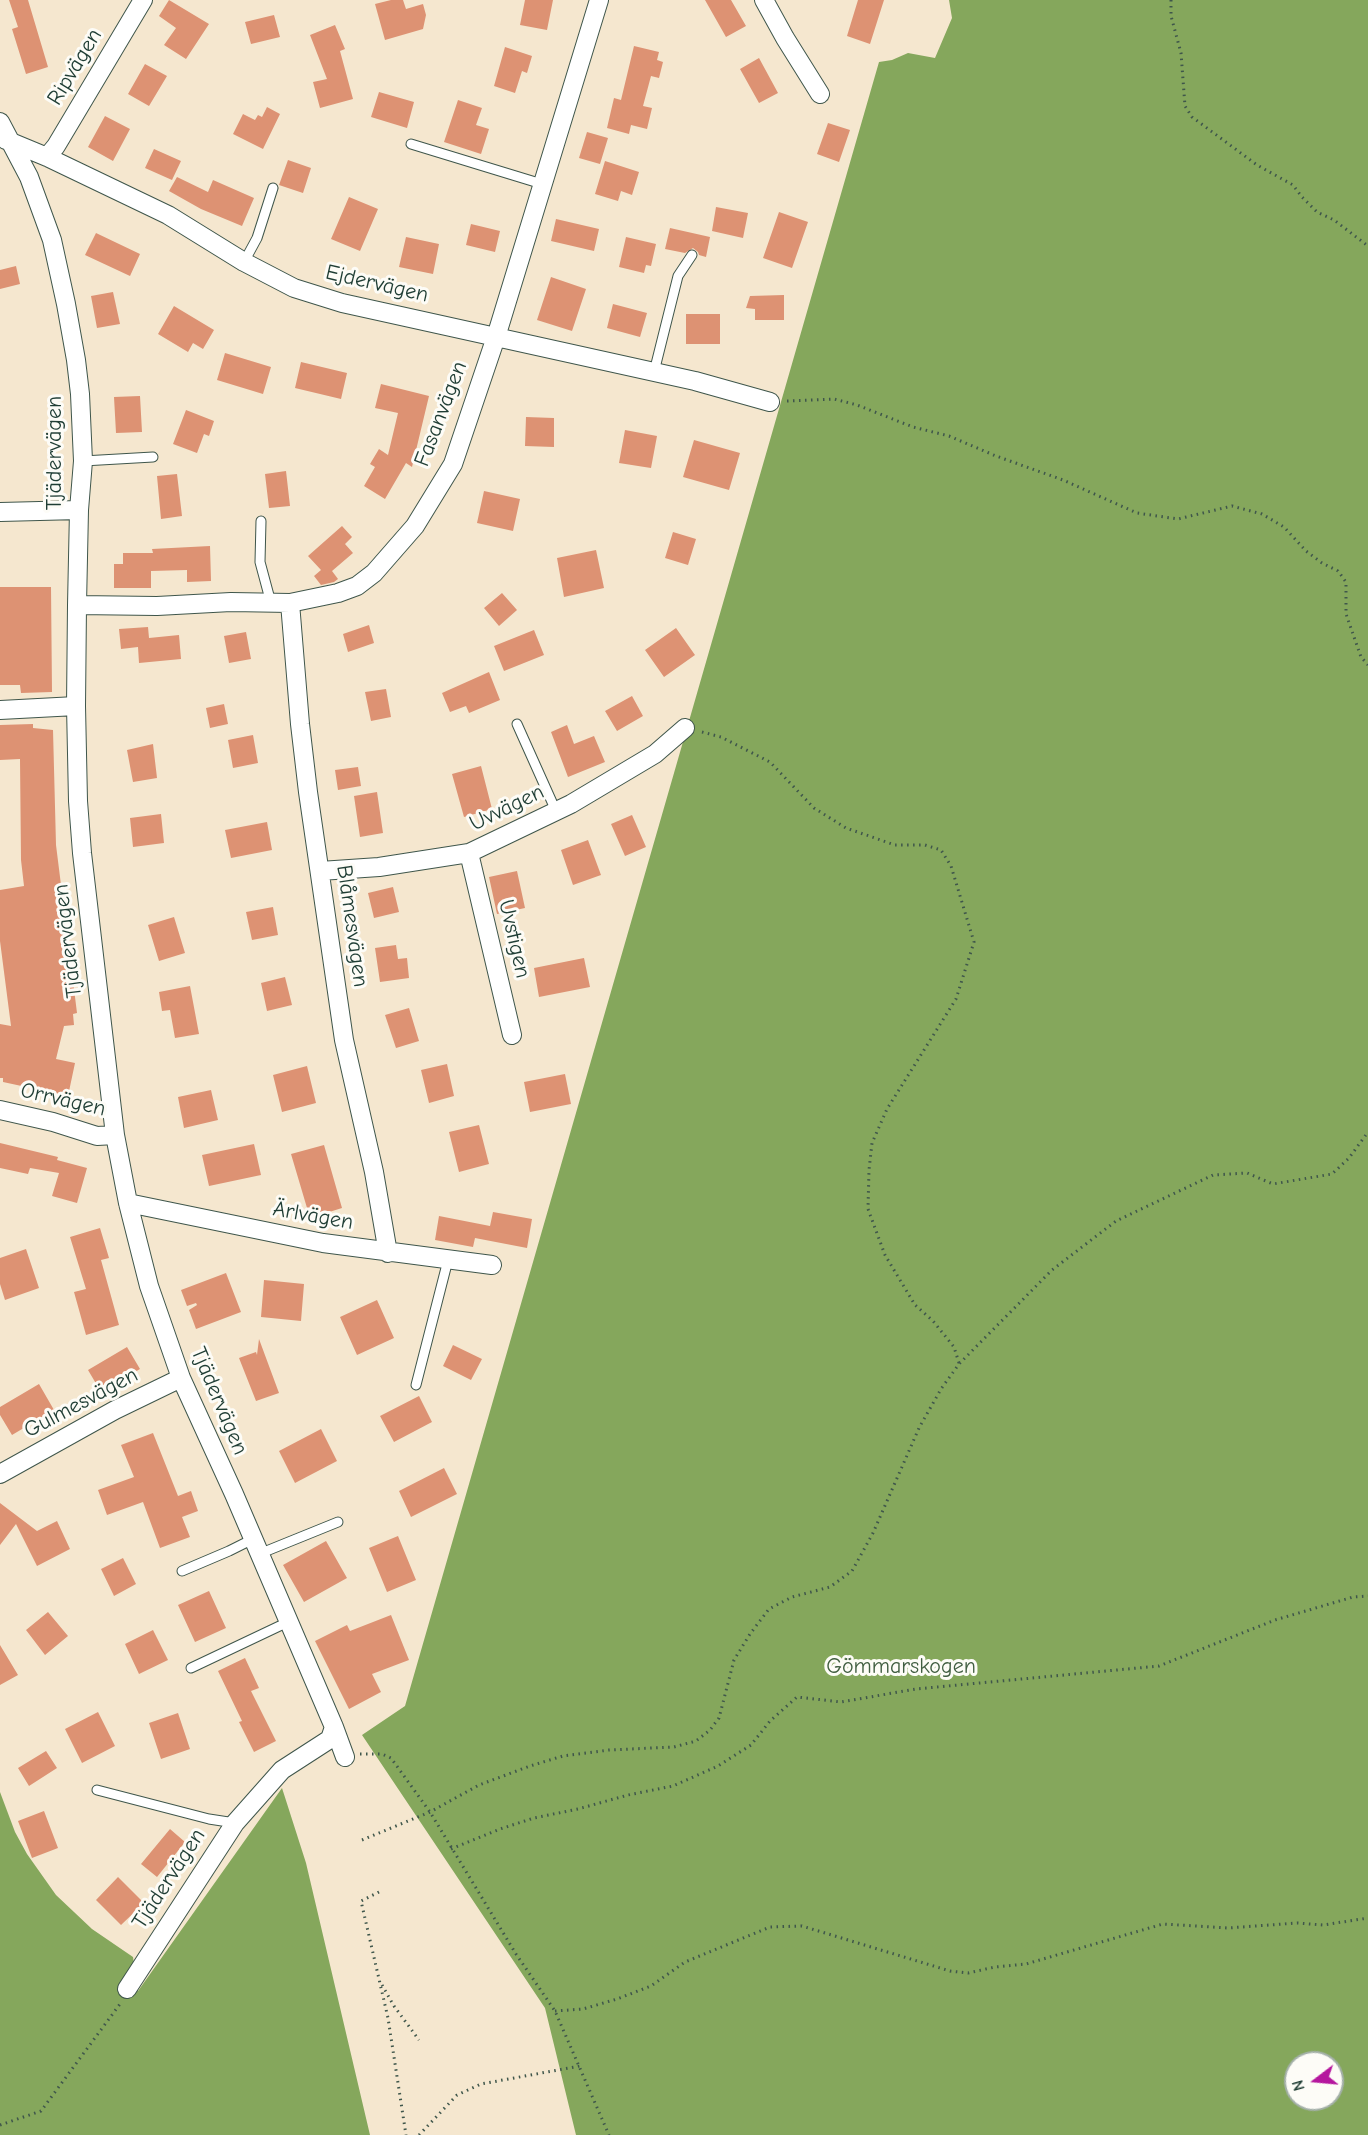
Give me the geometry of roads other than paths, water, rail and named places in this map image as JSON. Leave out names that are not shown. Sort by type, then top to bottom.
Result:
[{"type":"street","name":"Ripvägen","points":[[47,157],[56,146],[143,0]]},
{"type":"street","name":"Fasanvägen","points":[[77,605],[290,603],[338,593],[357,586],[374,573],[415,526],[453,464],[496,337],[599,0]]},
{"type":"street","points":[[764,0],[820,94]]},
{"type":"street","name":"Tjädervägen","points":[[0,122],[4,139],[29,177],[52,240],[64,293],[79,382],[83,461],[79,510],[76,706],[82,853],[115,1135],[128,1203],[149,1286],[181,1378],[256,1546],[345,1757]]},
{"type":"street","name":"Ejdervägen","points":[[4,139],[168,215],[244,262],[294,288],[342,303],[654,372],[770,402]]},
{"type":"street","points":[[0,512],[79,510]]},
{"type":"street","name":"Blåmesvägen","points":[[290,603],[300,724],[344,1040],[374,1172],[388,1253]]},
{"type":"street","points":[[0,710],[76,706]]},
{"type":"street","name":"Uvvägen","points":[[320,871],[379,867],[469,853],[556,811],[655,754],[686,724]]},
{"type":"street","name":"Uvstigen","points":[[469,853],[512,1035]]},
{"type":"street","name":"Orrvägen","points":[[0,1110],[53,1122],[98,1136],[115,1135]]},
{"type":"street","name":"Ärlvägen","points":[[128,1203],[323,1243],[492,1265]]},
{"type":"street","name":"Gulmesvägen","points":[[1,1470],[181,1378]]},
{"type":"street","name":"Tjädervägen","points":[[127,1989],[235,1823],[282,1770],[330,1739],[334,1727]]},
{"type":"lane","points":[[411,144],[542,184]]},
{"type":"lane","points":[[244,262],[257,238],[273,188]]},
{"type":"lane","points":[[654,372],[678,276],[692,255]]},
{"type":"lane","points":[[83,461],[153,457]]},
{"type":"lane","points":[[261,521],[260,562],[271,603]]},
{"type":"lane","points":[[517,724],[556,811]]},
{"type":"lane","points":[[417,1386],[448,1260]]},
{"type":"lane","points":[[182,1571],[229,1551],[256,1546],[338,1522]]},
{"type":"lane","points":[[191,1668],[288,1622]]},
{"type":"lane","points":[[97,1790],[235,1823]]},
{"type":"park label","name":"Gömmarskogen","points":[[901,1667]]}]
